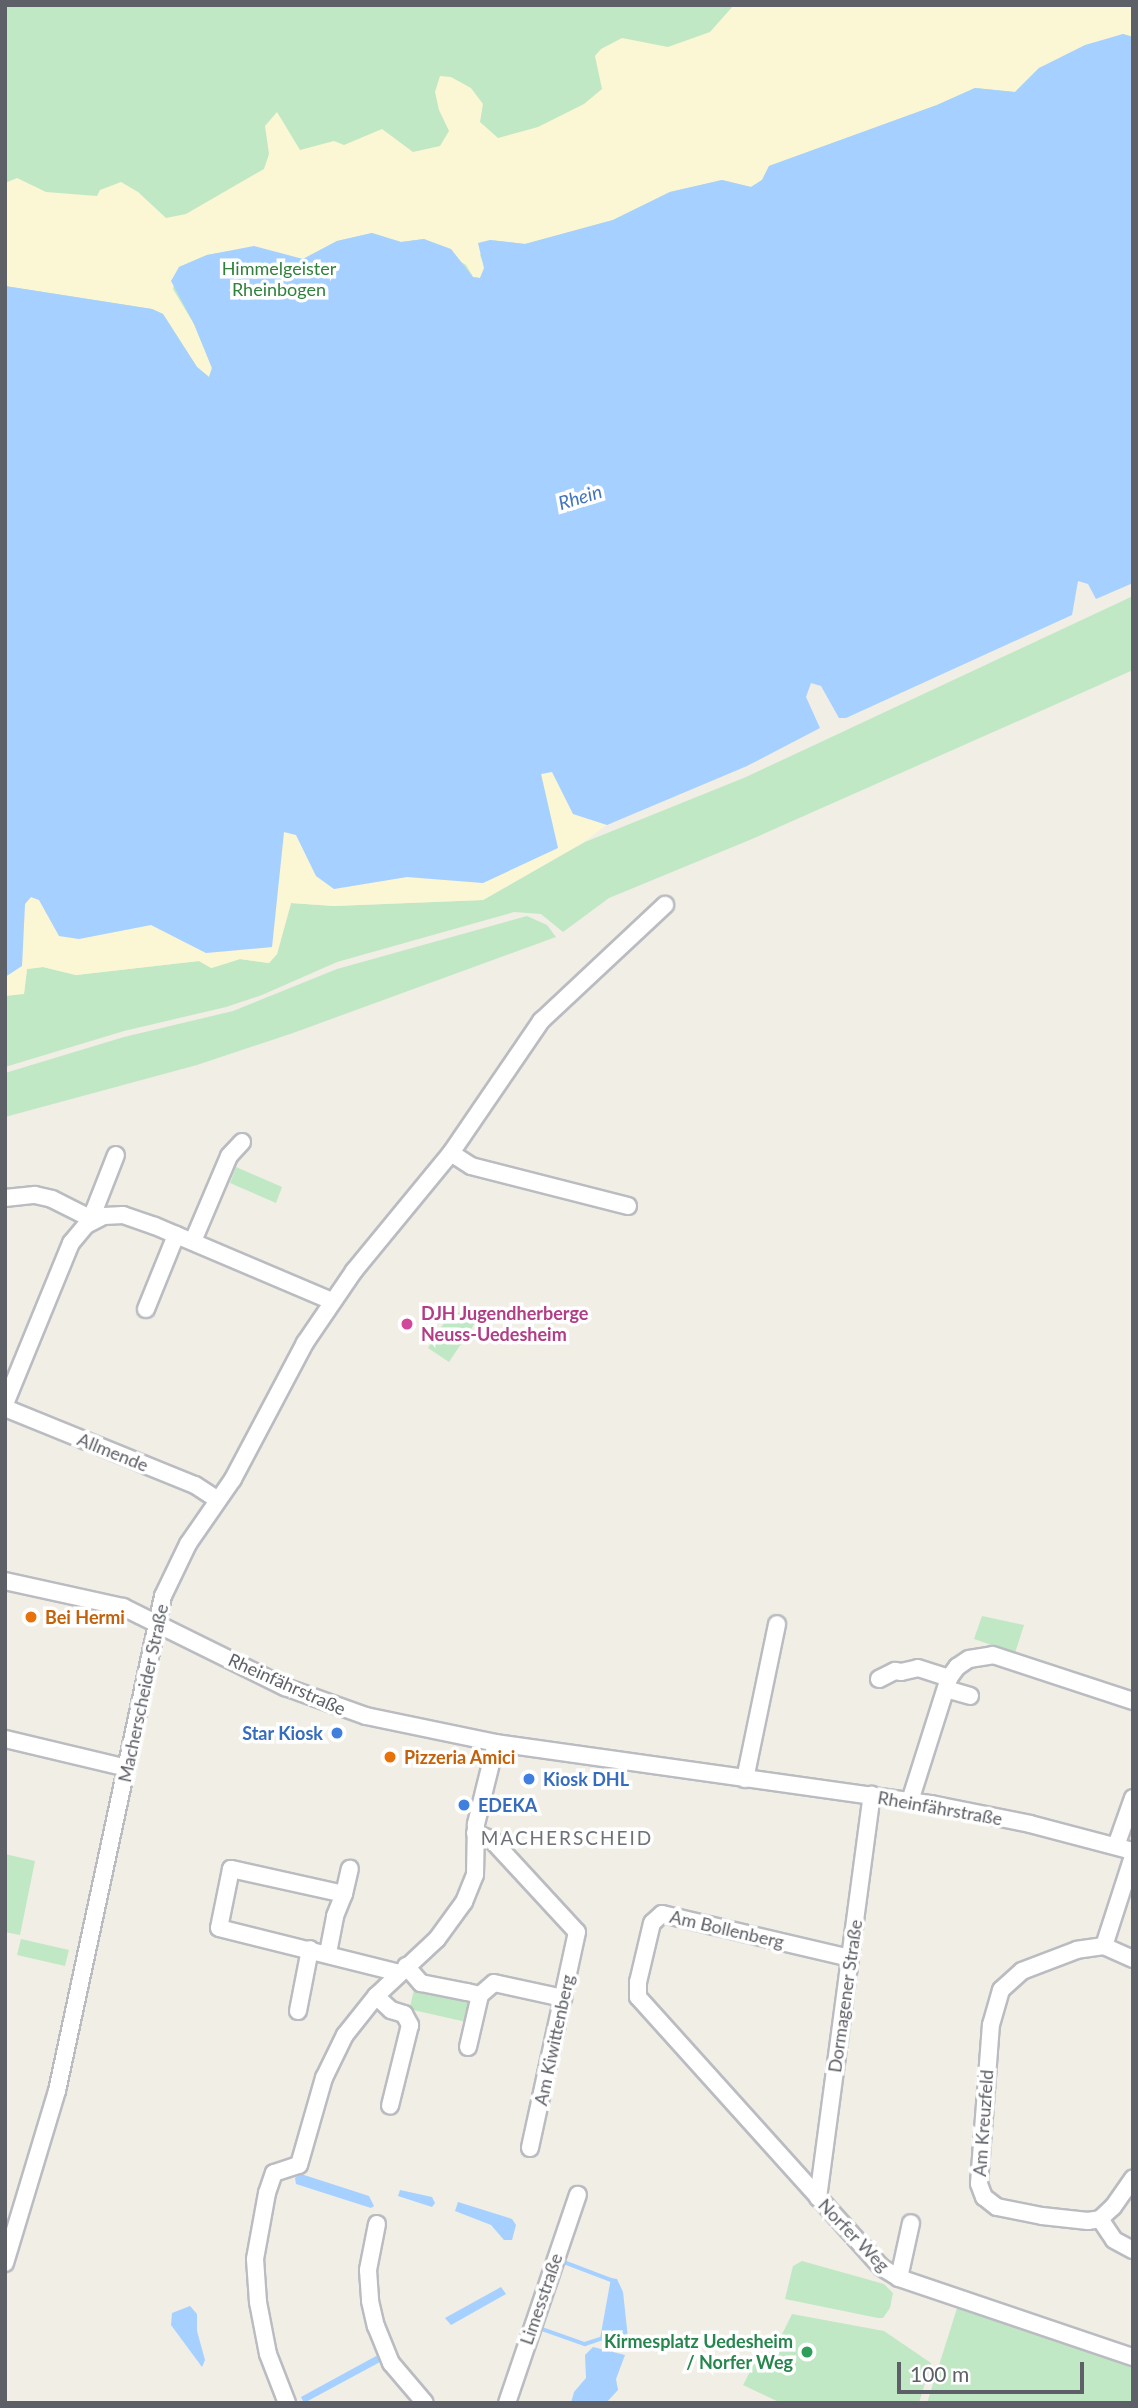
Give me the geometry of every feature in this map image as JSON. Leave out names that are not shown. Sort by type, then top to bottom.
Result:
[{"type":"street","name":"Macherscheider Straße","points":[[5,2263],[57,2091],[163,1596],[188,1544],[233,1479],[298,1355],[332,1301],[451,1153],[541,1021],[665,905]]},
{"type":"street","points":[[193,1241],[229,1156],[242,1142]]},
{"type":"street","points":[[451,1153],[471,1166],[628,1206]]},
{"type":"street","name":"Allmende","points":[[116,1155],[99,1198],[94,1220],[71,1243],[5,1406],[195,1485],[218,1500]]},
{"type":"street","points":[[5,1198],[35,1195],[52,1199],[94,1220],[119,1214],[193,1241],[332,1301]]},
{"type":"street","points":[[146,1309],[176,1235]]},
{"type":"street","name":"Rheinfährstraße","points":[[5,1581],[123,1607],[327,1704],[366,1716],[496,1743],[910,1801],[1030,1824],[1116,1846],[1133,1853]]},
{"type":"street","points":[[745,1779],[777,1624]]},
{"type":"street","points":[[910,1801],[948,1683],[969,1658],[993,1655],[1133,1701]]},
{"type":"street","points":[[879,1679],[895,1671],[918,1668],[970,1696]]},
{"type":"street","points":[[5,1738],[127,1768]]},
{"type":"street","points":[[287,2403],[268,2354],[260,2322],[256,2259],[261,2216],[274,2173],[299,2165],[324,2078],[338,2046],[376,1996],[437,1939],[464,1902],[477,1862],[475,1833],[496,1743]]},
{"type":"street","name":"Dormagener Straße","points":[[818,2198],[872,1795]]},
{"type":"street","points":[[1116,1846],[1133,1798]]},
{"type":"street","name":"Am Kiwittenberg","points":[[475,1833],[492,1840],[577,1932],[530,2148]]},
{"type":"street","points":[[1133,1853],[1104,1946],[1133,1959]]},
{"type":"street","points":[[344,1894],[231,1869],[219,1928],[402,1969],[421,1983],[480,1995]]},
{"type":"street","points":[[328,1953],[335,1916],[350,1869]]},
{"type":"street","name":"Am Bollenberg","points":[[644,2008],[638,1997],[638,1982],[652,1923],[662,1914],[850,1958]]},
{"type":"street","name":"Am Kreuzfeld","points":[[1100,2219],[1088,2221],[1042,2216],[997,2207],[984,2197],[978,2184],[990,2024],[997,1997],[1009,1981],[1022,1971],[1077,1950],[1104,1946]]},
{"type":"street","points":[[298,2011],[310,1949]]},
{"type":"street","points":[[468,2047],[480,1995],[494,1983],[563,1998]]},
{"type":"street","points":[[376,1996],[391,2010],[404,2014],[411,2025],[390,2106]]},
{"type":"street","name":"Norfer Weg","points":[[644,2008],[876,2262],[899,2278],[1133,2357]]},
{"type":"street","points":[[1133,2178],[1114,2207],[1100,2219],[1114,2240],[1133,2250]]},
{"type":"street","name":"Limesstraße","points":[[507,2403],[578,2195]]},
{"type":"street","points":[[899,2278],[911,2223]]},
{"type":"street","points":[[377,2224],[368,2270],[370,2301],[376,2326],[391,2363],[425,2403]]},
{"type":"green space","name":"Himmelgeister Rheinbogen","points":[[5,5],[1133,5],[1133,234],[5,634]]},
{"type":"green space","points":[[1133,596],[1133,670],[752,839],[609,898],[563,932],[541,914],[514,912],[337,962],[262,995],[226,1007],[124,1031],[5,1067],[5,996],[24,993],[27,969],[43,967],[76,975],[199,961],[212,968],[240,959],[269,963],[277,954],[291,903],[334,906],[483,900],[585,842],[746,777]]},
{"type":"green space","points":[[527,916],[547,925],[556,937],[197,1065],[5,1117],[5,1073],[124,1037],[233,1011],[337,969]]},
{"type":"green space","points":[[236,1167],[282,1187],[276,1203],[230,1183]]},
{"type":"green space","points":[[453,1309],[475,1323],[449,1362],[428,1348]]},
{"type":"green space","points":[[982,1616],[1024,1625],[1015,1653],[974,1639]]},
{"type":"green space","points":[[5,1854],[35,1861],[20,1935],[5,1932]]},
{"type":"green space","points":[[21,1939],[69,1950],[65,1966],[17,1955]]},
{"type":"green space","points":[[415,1985],[476,1998],[471,2023],[413,2010],[410,2007]]},
{"type":"green space","points":[[802,2261],[884,2284],[893,2293],[890,2308],[883,2318],[878,2318],[785,2299],[793,2266]]},
{"type":"green space","points":[[959,2302],[1133,2361],[1133,2403],[927,2403]]},
{"type":"green space","points":[[792,2314],[884,2331],[931,2363],[919,2403],[781,2403],[743,2385],[755,2362],[767,2365]]},
{"type":"sand","points":[[734,5],[1133,5],[1133,37],[1123,34],[1039,68],[1015,92],[975,88],[937,105],[769,166],[762,180],[751,187],[722,180],[670,192],[613,220],[525,244],[490,240],[480,255],[485,268],[480,278],[473,277],[466,265],[424,239],[401,242],[372,233],[337,241],[303,259],[230,251],[207,255],[179,267],[173,289],[194,324],[212,368],[209,377],[197,367],[163,314],[152,309],[5,286],[5,183],[17,178],[46,192],[97,196],[100,190],[121,182],[138,192],[166,218],[186,214],[264,169],[269,154],[265,126],[277,112],[300,150],[334,141],[344,145],[382,129],[413,152],[440,146],[449,131],[439,110],[435,92],[440,76],[451,77],[471,88],[483,104],[480,122],[498,138],[538,127],[584,104],[602,89],[595,56],[601,49],[622,38],[668,47],[710,32]]},
{"type":"sand","points":[[552,771],[574,814],[607,825],[584,842],[483,900],[334,906],[291,903],[277,954],[269,963],[240,959],[211,968],[199,961],[76,975],[43,967],[27,969],[24,994],[5,996],[5,978],[22,965],[25,904],[31,897],[39,900],[60,936],[79,939],[151,925],[206,953],[272,947],[284,832],[296,835],[316,876],[334,889],[407,877],[483,883],[558,848],[541,774]]},
{"type":"water","name":"Rhein","points":[[1123,34],[1133,37],[1133,583],[1096,599],[1088,584],[1078,581],[1072,615],[846,718],[839,718],[821,686],[811,683],[806,697],[820,728],[747,766],[607,825],[573,814],[552,772],[541,774],[558,848],[483,883],[407,877],[334,889],[316,876],[296,835],[284,832],[272,947],[206,953],[151,925],[79,939],[59,936],[39,900],[31,897],[25,904],[22,966],[5,977],[5,286],[152,309],[163,314],[197,367],[209,377],[212,368],[194,324],[171,281],[179,267],[207,255],[254,246],[303,259],[337,241],[372,233],[401,242],[424,239],[451,249],[473,277],[480,278],[484,268],[478,243],[490,240],[525,244],[613,220],[670,192],[722,180],[751,187],[762,180],[769,166],[937,105],[975,88],[1015,92],[1039,68],[1085,45]]},
{"type":"water","points":[[301,2174],[369,2196],[374,2206],[371,2208],[296,2184],[295,2178]]},
{"type":"water","points":[[400,2190],[432,2197],[435,2203],[432,2207],[398,2196]]},
{"type":"water","points":[[458,2202],[512,2219],[516,2225],[512,2240],[504,2240],[491,2225],[455,2211]]},
{"type":"water","points":[[611,2278],[617,2279],[623,2292],[628,2338],[620,2346],[600,2339]]},
{"type":"water","points":[[501,2287],[506,2294],[451,2325],[445,2318]]},
{"type":"water","points":[[190,2306],[197,2314],[197,2331],[205,2360],[202,2367],[171,2325],[172,2313]]},
{"type":"water","points":[[593,2347],[625,2355],[616,2379],[618,2390],[606,2403],[571,2403],[574,2392],[586,2378],[585,2355]]},
{"type":"water","points":[[378,2355],[380,2362],[304,2403],[301,2397]]},
{"type":"waterway","points":[[561,2261],[611,2280]]},
{"type":"waterway","points":[[539,2328],[585,2344],[600,2339]]},
{"type":"place","name":"DJH Jugendherberge Neuss-Uedesheim","points":[[407,1324]]},
{"type":"place","name":"Bei Hermi","points":[[31,1617]]},
{"type":"place","name":"Star Kiosk","points":[[337,1733]]},
{"type":"place","name":"Pizzeria Amici","points":[[390,1757]]},
{"type":"place","name":"Kiosk DHL","points":[[529,1779]]},
{"type":"place","name":"EDEKA","points":[[464,1805]]},
{"type":"place","name":"Kirmesplatz Uedesheim / Norfer Weg","points":[[807,2352]]},
{"type":"district","name":"MACHERSCHEID","points":[[567,1838]]}]
